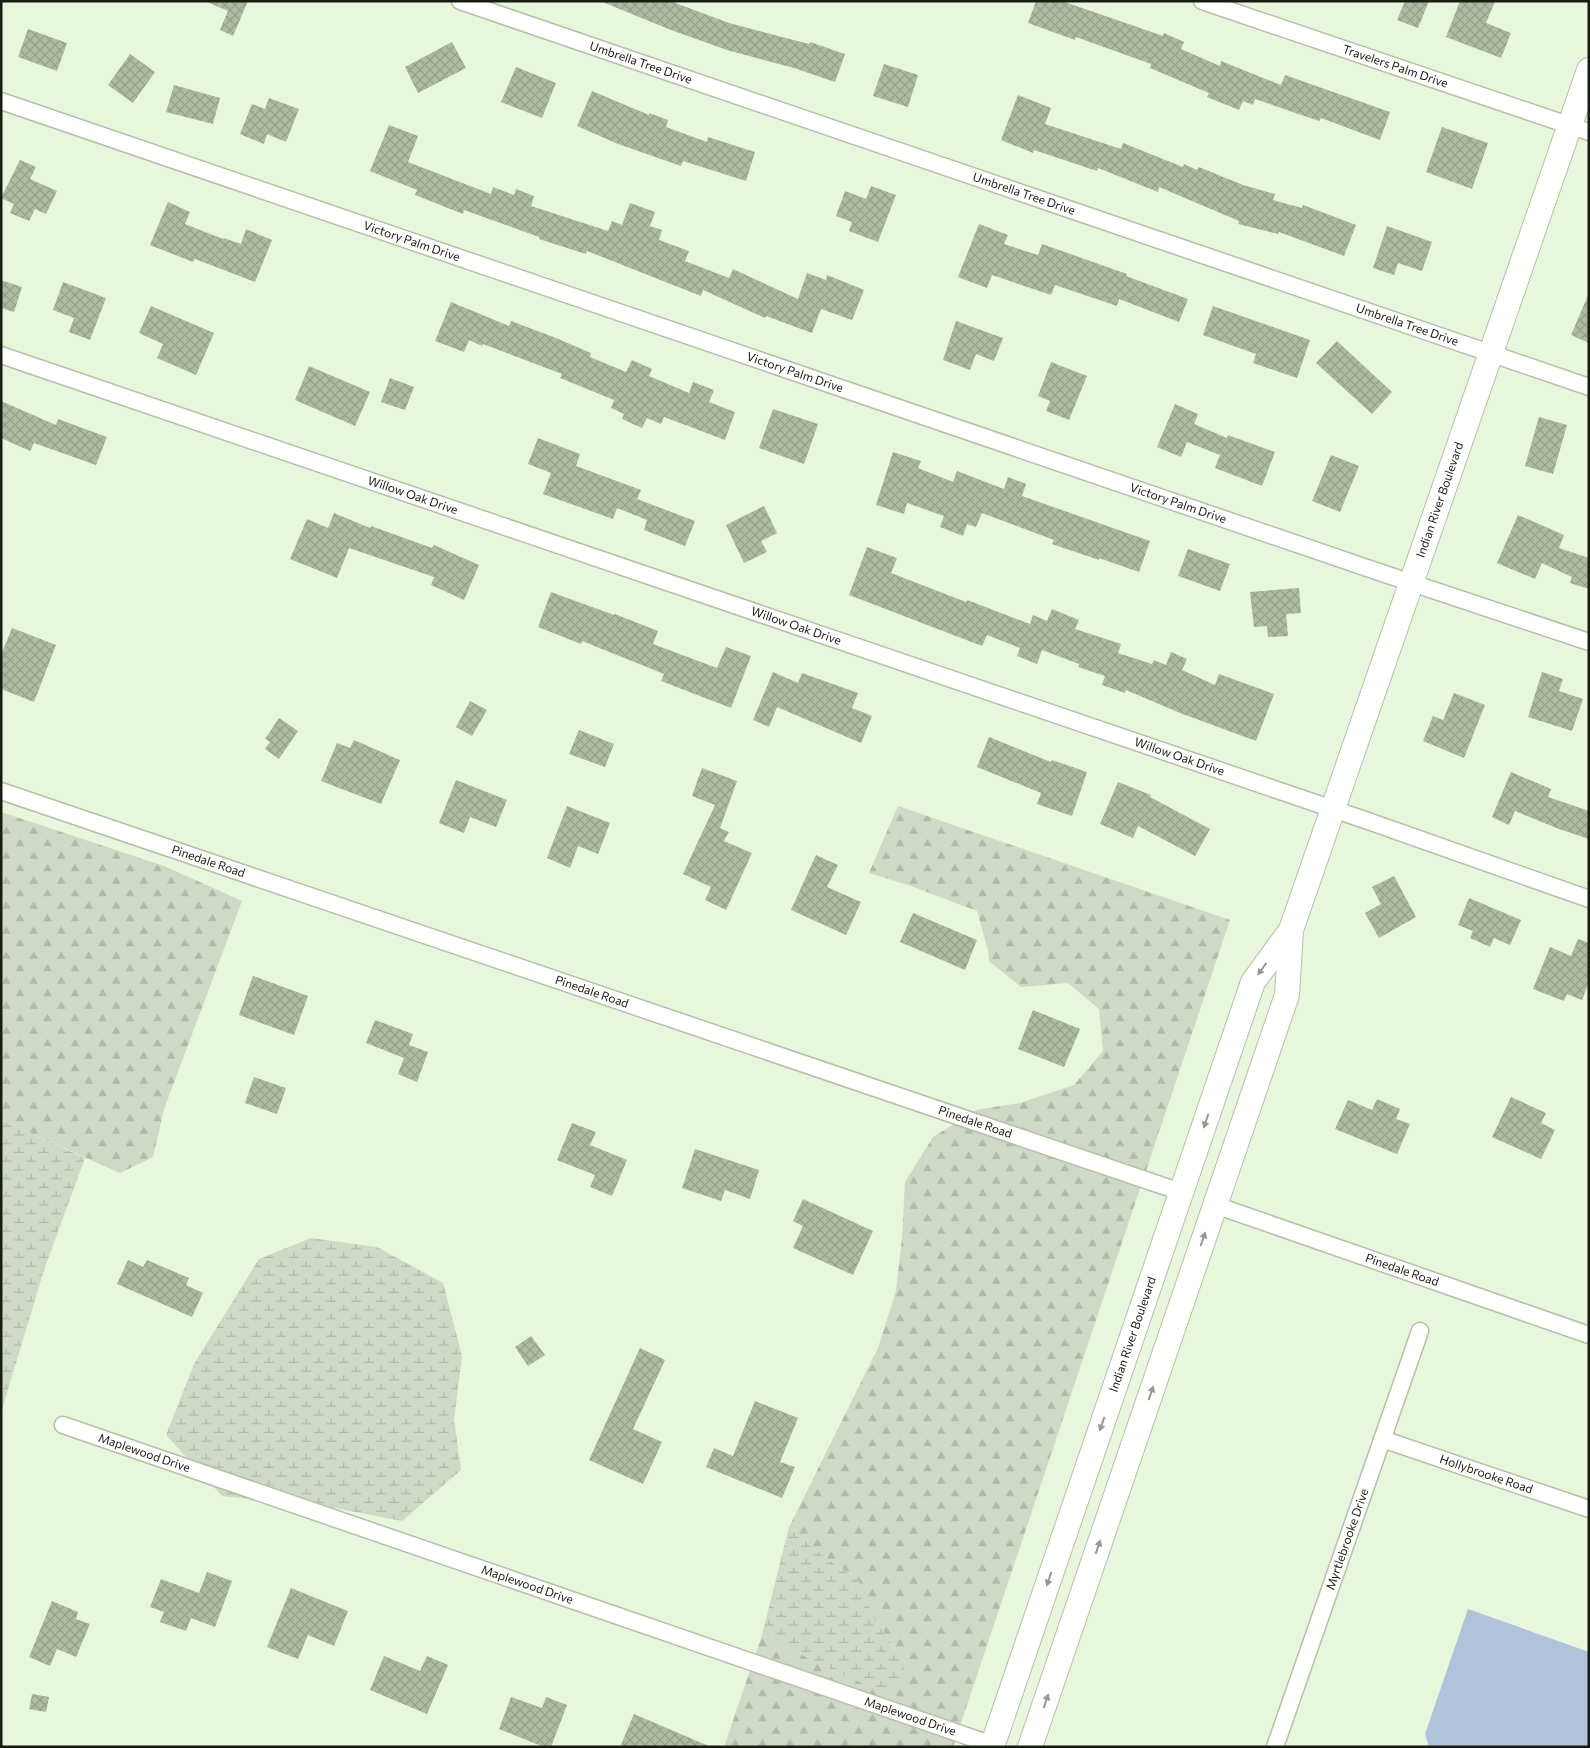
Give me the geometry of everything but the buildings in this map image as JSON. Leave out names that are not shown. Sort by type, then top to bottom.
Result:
[{"type":"main road","name":"Indian River Boulevard","points":[[1030,1747],[1287,995],[1291,930],[1492,354],[1579,129],[1589,70]]},
{"type":"main road","name":"Indian River Boulevard","points":[[993,1746],[1253,982],[1291,930]]},
{"type":"main road","points":[[1008,1700],[1011,1730],[1017,1747]]},
{"type":"street","name":"Umbrella Tree Drive","points":[[460,1],[1589,387]]},
{"type":"street","name":"Travelers Palm Drive","points":[[1202,1],[1579,129]]},
{"type":"street","name":"Victory Palm Drive","points":[[1,101],[1354,564],[1413,582],[1589,642]]},
{"type":"street","name":"Willow Oak Drive","points":[[1,355],[1334,810],[1589,899]]},
{"type":"street","name":"Pinedale Road","points":[[1,791],[1181,1192]]},
{"type":"street","name":"Pinedale Road","points":[[1215,1205],[1589,1336]]},
{"type":"street","name":"Myrtlebrooke Drive","points":[[1275,1747],[1420,1331]]},
{"type":"street","name":"Maplewood Drive","points":[[62,1425],[993,1746]]},
{"type":"street","name":"Hollybrooke Road","points":[[1382,1439],[1589,1509]]},
{"type":"green space","points":[[898,806],[1230,920],[953,1747],[724,1747],[762,1635],[845,1676],[905,1663],[874,1618],[858,1580],[821,1554],[789,1527],[878,1348],[896,1291],[902,1238],[905,1182],[933,1137],[976,1110],[1020,1103],[1074,1085],[1103,1051],[1099,1009],[1068,983],[1021,987],[989,961],[988,950],[977,911],[911,886],[869,873]]},
{"type":"green space","points":[[1,812],[164,866],[242,901],[164,1109],[153,1157],[120,1173],[1,1120]]},
{"type":"green space","points":[[1,1120],[85,1158],[44,1270],[1,1413]]},
{"type":"green space","points":[[311,1238],[377,1247],[443,1283],[462,1356],[454,1420],[461,1470],[402,1521],[335,1508],[222,1496],[166,1435],[194,1364],[259,1259]]},
{"type":"green space","points":[[789,1527],[821,1554],[858,1580],[874,1618],[905,1663],[902,1684],[881,1691],[845,1676],[762,1635]]},
{"type":"water","points":[[1468,1609],[1589,1652],[1589,1747],[1429,1747],[1425,1734]]}]
